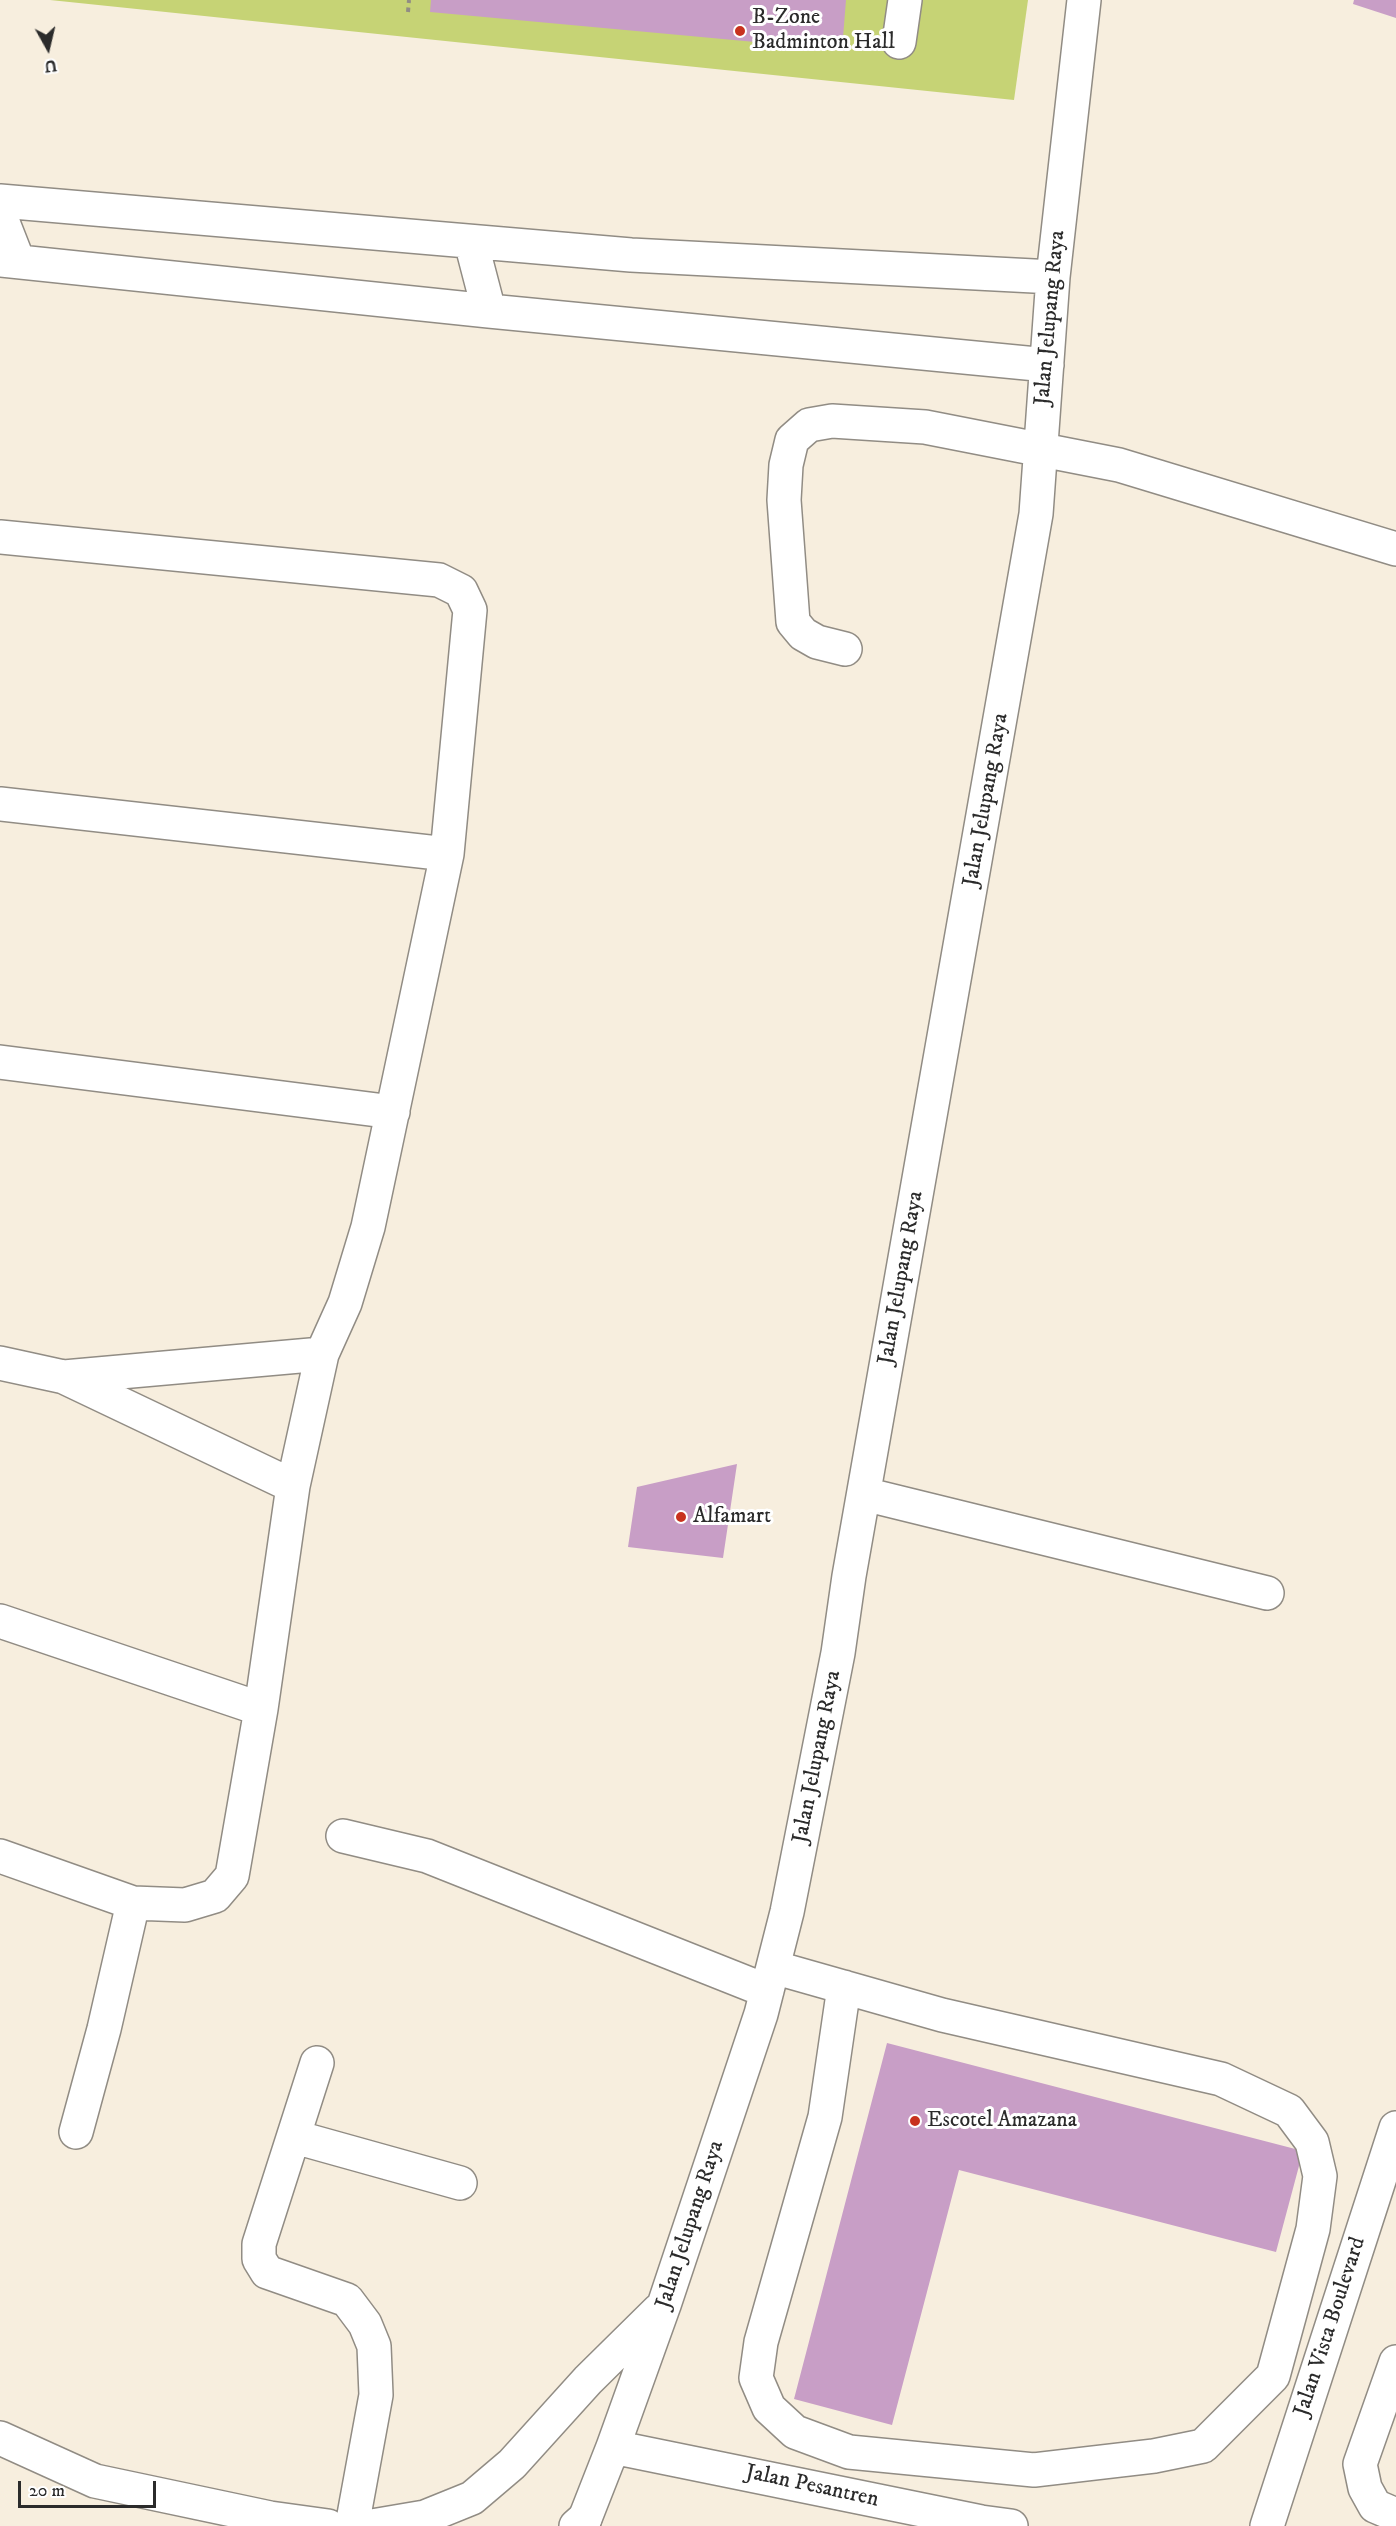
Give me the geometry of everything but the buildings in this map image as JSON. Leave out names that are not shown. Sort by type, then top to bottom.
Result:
[{"type":"street","points":[[899,42],[904,0]]},
{"type":"street","name":"Jalan Jelupang Raya","points":[[581,2523],[613,2447],[664,2305],[770,1979],[787,1912],[838,1653],[1036,514],[1053,277],[1084,0]]},
{"type":"street","points":[[0,201],[631,255],[1053,277]]},
{"type":"street","points":[[0,215],[9,260],[489,311],[1047,365]]},
{"type":"street","points":[[471,242],[489,311]]},
{"type":"street","points":[[845,649],[817,642],[803,634],[793,622],[784,500],[786,465],[792,440],[809,425],[832,421],[925,427],[1119,465],[1396,549]]},
{"type":"street","points":[[0,537],[439,580],[461,591],[470,610],[447,854],[368,1227],[345,1303],[322,1354],[293,1486],[261,1709],[232,1876],[215,1896],[185,1905],[132,1903],[0,1856]]},
{"type":"street","points":[[0,804],[447,854]]},
{"type":"street","points":[[0,1062],[393,1112]]},
{"type":"street","points":[[64,1377],[322,1354]]},
{"type":"street","points":[[0,1363],[64,1377],[293,1486]]},
{"type":"street","points":[[864,1494],[1267,1593]]},
{"type":"street","points":[[0,1621],[261,1709]]},
{"type":"street","points":[[343,1836],[427,1856],[770,1979],[844,1987],[942,2015],[1221,2079],[1289,2111],[1312,2142],[1320,2176],[1313,2229],[1273,2376],[1203,2446],[1154,2456],[1034,2470],[849,2452],[795,2432],[769,2408],[756,2378],[761,2342],[825,2117],[844,1987]]},
{"type":"street","points":[[76,2132],[104,2029],[132,1903]]},
{"type":"street","points":[[316,2063],[259,2244],[259,2259],[267,2272],[347,2300],[365,2324],[374,2346],[376,2395],[352,2526]]},
{"type":"street","name":"Jalan Vista Boulevard","points":[[1267,2526],[1396,2128]]},
{"type":"street","points":[[294,2137],[460,2182]]},
{"type":"street","points":[[372,2526],[425,2517],[472,2498],[512,2464],[588,2380],[664,2305]]},
{"type":"street","points":[[1396,2362],[1360,2464],[1365,2488],[1375,2506],[1396,2515]]},
{"type":"street","points":[[0,2438],[95,2481],[270,2518],[328,2526]]},
{"type":"street","name":"Jalan Pesantren","points":[[613,2447],[970,2520],[1011,2526]]},
{"type":"path","points":[[408,12],[409,0]]},
{"type":"green space","points":[[50,0],[1028,0],[1014,100]]},
{"type":"place","name":"B-Zone Badminton Hall","points":[[740,31]]},
{"type":"place","name":"Alfamart","points":[[681,1517]]},
{"type":"place","name":"Escotel Amazana","points":[[915,2121]]}]
